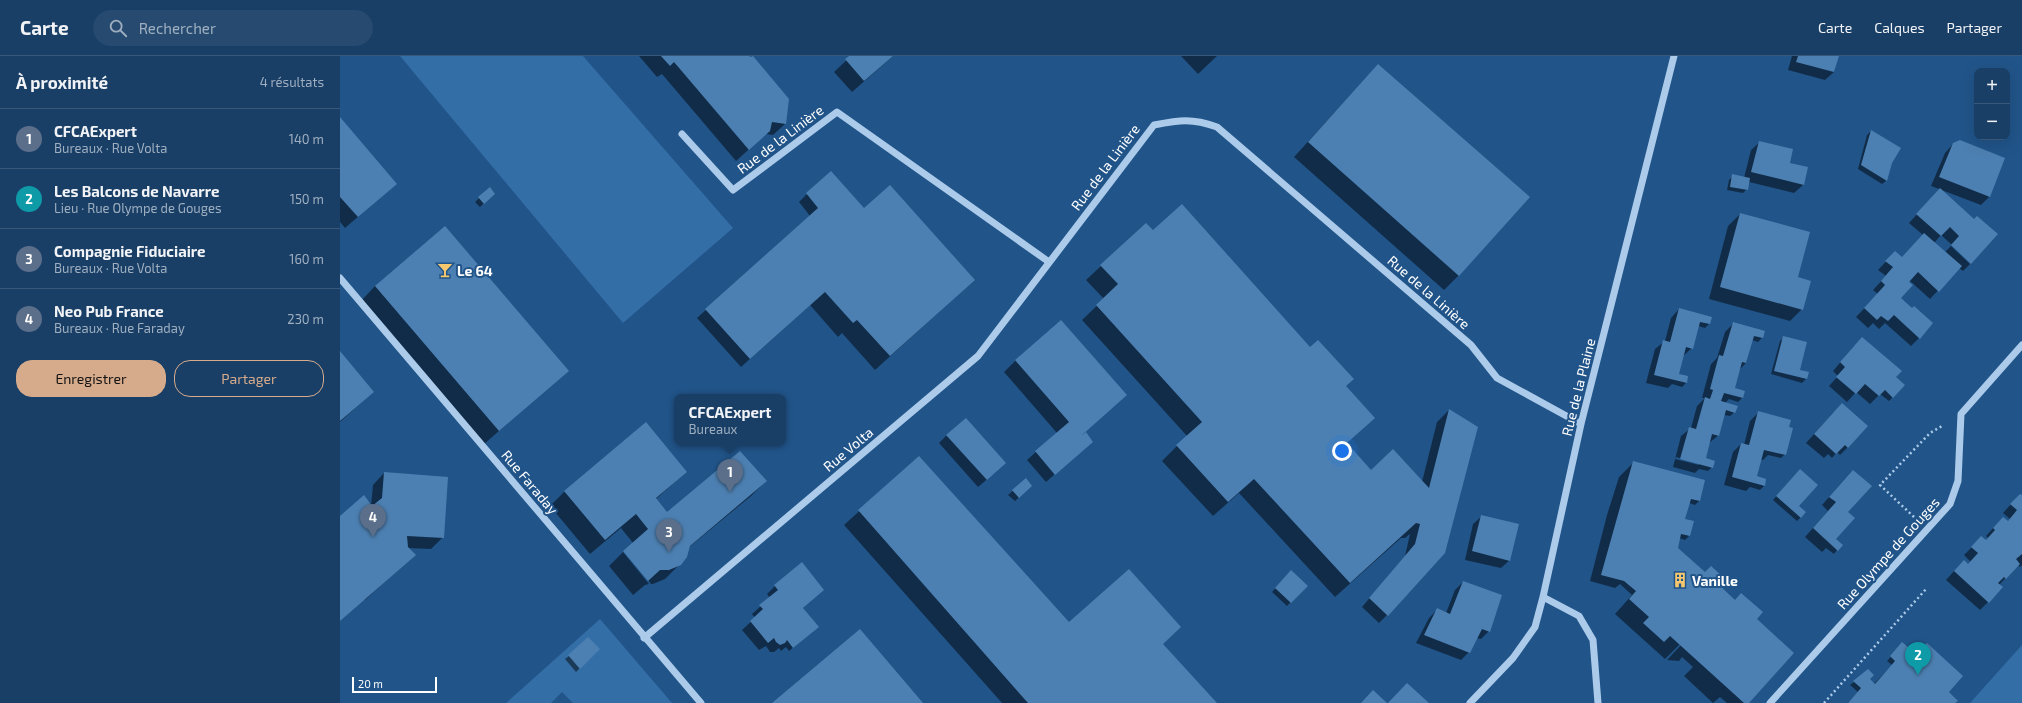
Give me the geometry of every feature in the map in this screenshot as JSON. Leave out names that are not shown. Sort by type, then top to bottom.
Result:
[{"type":"street","name":"Rue de la Plaine","points":[[1470,703],[1518,652],[1535,627],[1543,598],[1581,424],[1674,56]]},
{"type":"street","name":"Rue de la Linière","points":[[682,134],[733,190],[838,112],[1049,262],[1154,125],[1181,119],[1198,120],[1217,127],[1471,345],[1497,378],[1581,424]]},
{"type":"street","name":"Rue Volta","points":[[644,638],[978,356],[1049,262]]},
{"type":"street","name":"Rue Faraday","points":[[340,278],[644,638],[701,703]]},
{"type":"street","points":[[1961,414],[2022,345]]},
{"type":"street","name":"Rue Olympe de Gouges","points":[[1770,703],[1950,504],[1958,481],[1961,414]]},
{"type":"street","points":[[1543,598],[1579,616],[1593,640],[1598,703]]},
{"type":"path","points":[[1927,529],[1880,486],[1930,433],[1961,414]]},
{"type":"path","points":[[1824,703],[1926,588]]},
{"type":"shaded area","points":[[400,56],[583,56],[733,228],[623,323]]},
{"type":"shaded area","points":[[600,619],[672,703],[573,703],[562,692],[551,703],[506,703]]},
{"type":"shaded area","points":[[2022,645],[2022,703],[1970,703]]},
{"type":"building","points":[[661,56],[753,56],[789,99],[786,124],[772,122],[770,131],[749,150],[674,62],[670,66]]},
{"type":"building","points":[[849,56],[893,56],[864,81],[845,59]]},
{"type":"building","points":[[1798,56],[1839,56],[1834,72],[1796,62]]},
{"type":"building","points":[[1378,64],[1530,197],[1459,276],[1308,142]]},
{"type":"building","points":[[340,117],[397,184],[358,217],[340,197]]},
{"type":"building","points":[[1871,130],[1901,148],[1892,163],[1887,181],[1861,165]]},
{"type":"building","points":[[1960,140],[2005,158],[1990,197],[1939,177],[1953,143]]},
{"type":"building","points":[[1759,141],[1793,149],[1790,163],[1808,167],[1804,185],[1751,172]]},
{"type":"building","points":[[831,171],[864,208],[890,185],[975,280],[890,356],[857,320],[853,323],[825,292],[750,359],[705,309],[818,208],[806,193]]},
{"type":"building","points":[[1732,174],[1750,178],[1748,190],[1730,187]]},
{"type":"building","points":[[490,187],[495,194],[484,204],[478,197]]},
{"type":"building","points":[[1940,188],[1974,219],[1977,216],[1998,234],[1971,264],[1951,245],[1959,236],[1950,227],[1941,236],[1916,214]]},
{"type":"building","points":[[1182,204],[1310,347],[1318,340],[1354,379],[1346,386],[1375,418],[1347,443],[1371,470],[1393,449],[1429,488],[1449,409],[1478,427],[1445,553],[1388,616],[1369,598],[1415,544],[1420,524],[1416,523],[1350,583],[1254,479],[1228,502],[1176,445],[1202,422],[1096,305],[1118,284],[1100,265],[1146,223],[1153,230]]},
{"type":"building","points":[[1740,213],[1810,232],[1798,277],[1811,281],[1803,310],[1720,287]]},
{"type":"building","points":[[445,226],[569,371],[499,431],[375,286]]},
{"type":"building","points":[[1924,233],[1962,266],[1939,292],[1918,272],[1909,282],[1913,285],[1901,298],[1912,308],[1914,306],[1933,323],[1920,339],[1894,315],[1888,321],[1881,316],[1877,320],[1864,308],[1885,285],[1881,281],[1893,267],[1885,261],[1895,251],[1902,257]]},
{"type":"building","points":[[1679,308],[1712,317],[1710,324],[1700,322],[1693,349],[1686,347],[1679,374],[1688,376],[1687,383],[1654,375],[1663,340],[1670,342]]},
{"type":"building","points":[[1061,320],[1127,395],[1082,435],[1086,432],[1093,442],[1055,475],[1035,451],[1069,422],[1015,360]]},
{"type":"building","points":[[1733,322],[1765,331],[1763,338],[1754,336],[1746,363],[1742,362],[1735,388],[1745,391],[1743,398],[1724,393],[1721,401],[1738,406],[1735,413],[1726,410],[1719,436],[1712,434],[1706,458],[1715,461],[1713,468],[1680,459],[1689,427],[1696,429],[1705,397],[1710,399],[1713,390],[1710,389],[1719,355],[1723,356]]},
{"type":"building","points":[[1783,336],[1807,342],[1800,370],[1809,372],[1807,379],[1774,371]]},
{"type":"building","points":[[1862,337],[1902,371],[1896,377],[1905,385],[1893,398],[1885,390],[1879,396],[1865,384],[1856,394],[1836,377],[1845,367],[1840,362]]},
{"type":"building","points":[[340,351],[374,392],[340,421]]},
{"type":"building","points":[[1842,403],[1868,426],[1848,448],[1845,445],[1836,454],[1814,434]]},
{"type":"building","points":[[1758,411],[1791,420],[1789,427],[1793,428],[1786,455],[1764,450],[1757,476],[1766,479],[1765,486],[1732,477],[1741,443],[1749,445]]},
{"type":"building","points":[[966,418],[1006,463],[987,480],[946,435]]},
{"type":"building","points":[[646,422],[687,472],[656,498],[667,512],[740,451],[767,481],[690,546],[687,557],[681,565],[669,570],[660,570],[648,581],[623,551],[648,529],[636,514],[605,540],[564,491]]},
{"type":"building","points":[[919,456],[1069,622],[1129,569],[1181,627],[1163,644],[1217,703],[1028,703],[858,510]]},
{"type":"building","name":"Vanille","points":[[1633,461],[1705,480],[1700,501],[1691,499],[1685,519],[1694,521],[1690,536],[1681,534],[1678,548],[1705,572],[1711,566],[1723,577],[1717,583],[1735,600],[1741,593],[1763,612],[1757,619],[1794,653],[1749,703],[1744,703],[1670,636],[1664,642],[1643,623],[1649,617],[1629,599],[1636,591],[1624,581],[1601,575]]},
{"type":"building","points":[[1800,469],[1818,485],[1799,506],[1806,512],[1801,518],[1776,496]]},
{"type":"building","points":[[1853,470],[1872,486],[1848,512],[1855,518],[1836,539],[1843,545],[1838,551],[1813,528],[1836,502],[1829,497]]},
{"type":"building","points":[[384,472],[448,477],[444,538],[407,536],[408,547],[416,555],[340,621],[340,516],[364,495],[372,506],[382,498]]},
{"type":"building","points":[[1026,478],[1032,486],[1019,498],[1012,490]]},
{"type":"building","points":[[2020,494],[2022,495],[2022,554],[2016,559],[2020,564],[2006,579],[2004,577],[1998,583],[2003,587],[1989,603],[1954,571],[1964,560],[1968,564],[1978,553],[1971,547],[1981,536],[1986,540],[1995,530],[1993,528],[2003,517],[2008,521],[2017,510],[2010,504]]},
{"type":"building","points":[[1481,515],[1519,524],[1510,561],[1472,551]]},
{"type":"building","points":[[802,562],[824,590],[803,608],[819,627],[793,648],[787,640],[785,643],[780,645],[774,638],[768,643],[750,621],[763,609],[759,605],[778,590],[774,585]]},
{"type":"building","points":[[1291,570],[1308,586],[1291,603],[1275,588]]},
{"type":"building","points":[[1463,581],[1502,595],[1490,632],[1482,629],[1470,653],[1424,635],[1437,608],[1450,614]]},
{"type":"building","points":[[860,629],[923,703],[772,703]]},
{"type":"building","points":[[588,637],[600,649],[580,669],[568,655]]},
{"type":"building","points":[[1902,642],[1910,649],[1906,654],[1912,659],[1927,643],[1963,676],[1949,692],[1958,701],[1955,703],[1848,703],[1861,688],[1853,681],[1868,669],[1874,675],[1870,679],[1875,684],[1895,661],[1890,656]]},
{"type":"building","points":[[1407,683],[1429,703],[1388,703]]},
{"type":"building","points":[[1373,690],[1387,703],[1361,703]]},
{"type":"place","name":"Le 64","points":[[445,270]]},
{"type":"place","name":"CFCAExpert","points":[[730,492]]},
{"type":"place","name":"Neo Pub France","points":[[373,537]]},
{"type":"place","name":"Compagnie Fiduciaire","points":[[669,552]]},
{"type":"place","name":"Vanille","points":[[1680,580]]},
{"type":"place","name":"Les Balcons de Navarre","points":[[1918,675]]}]
